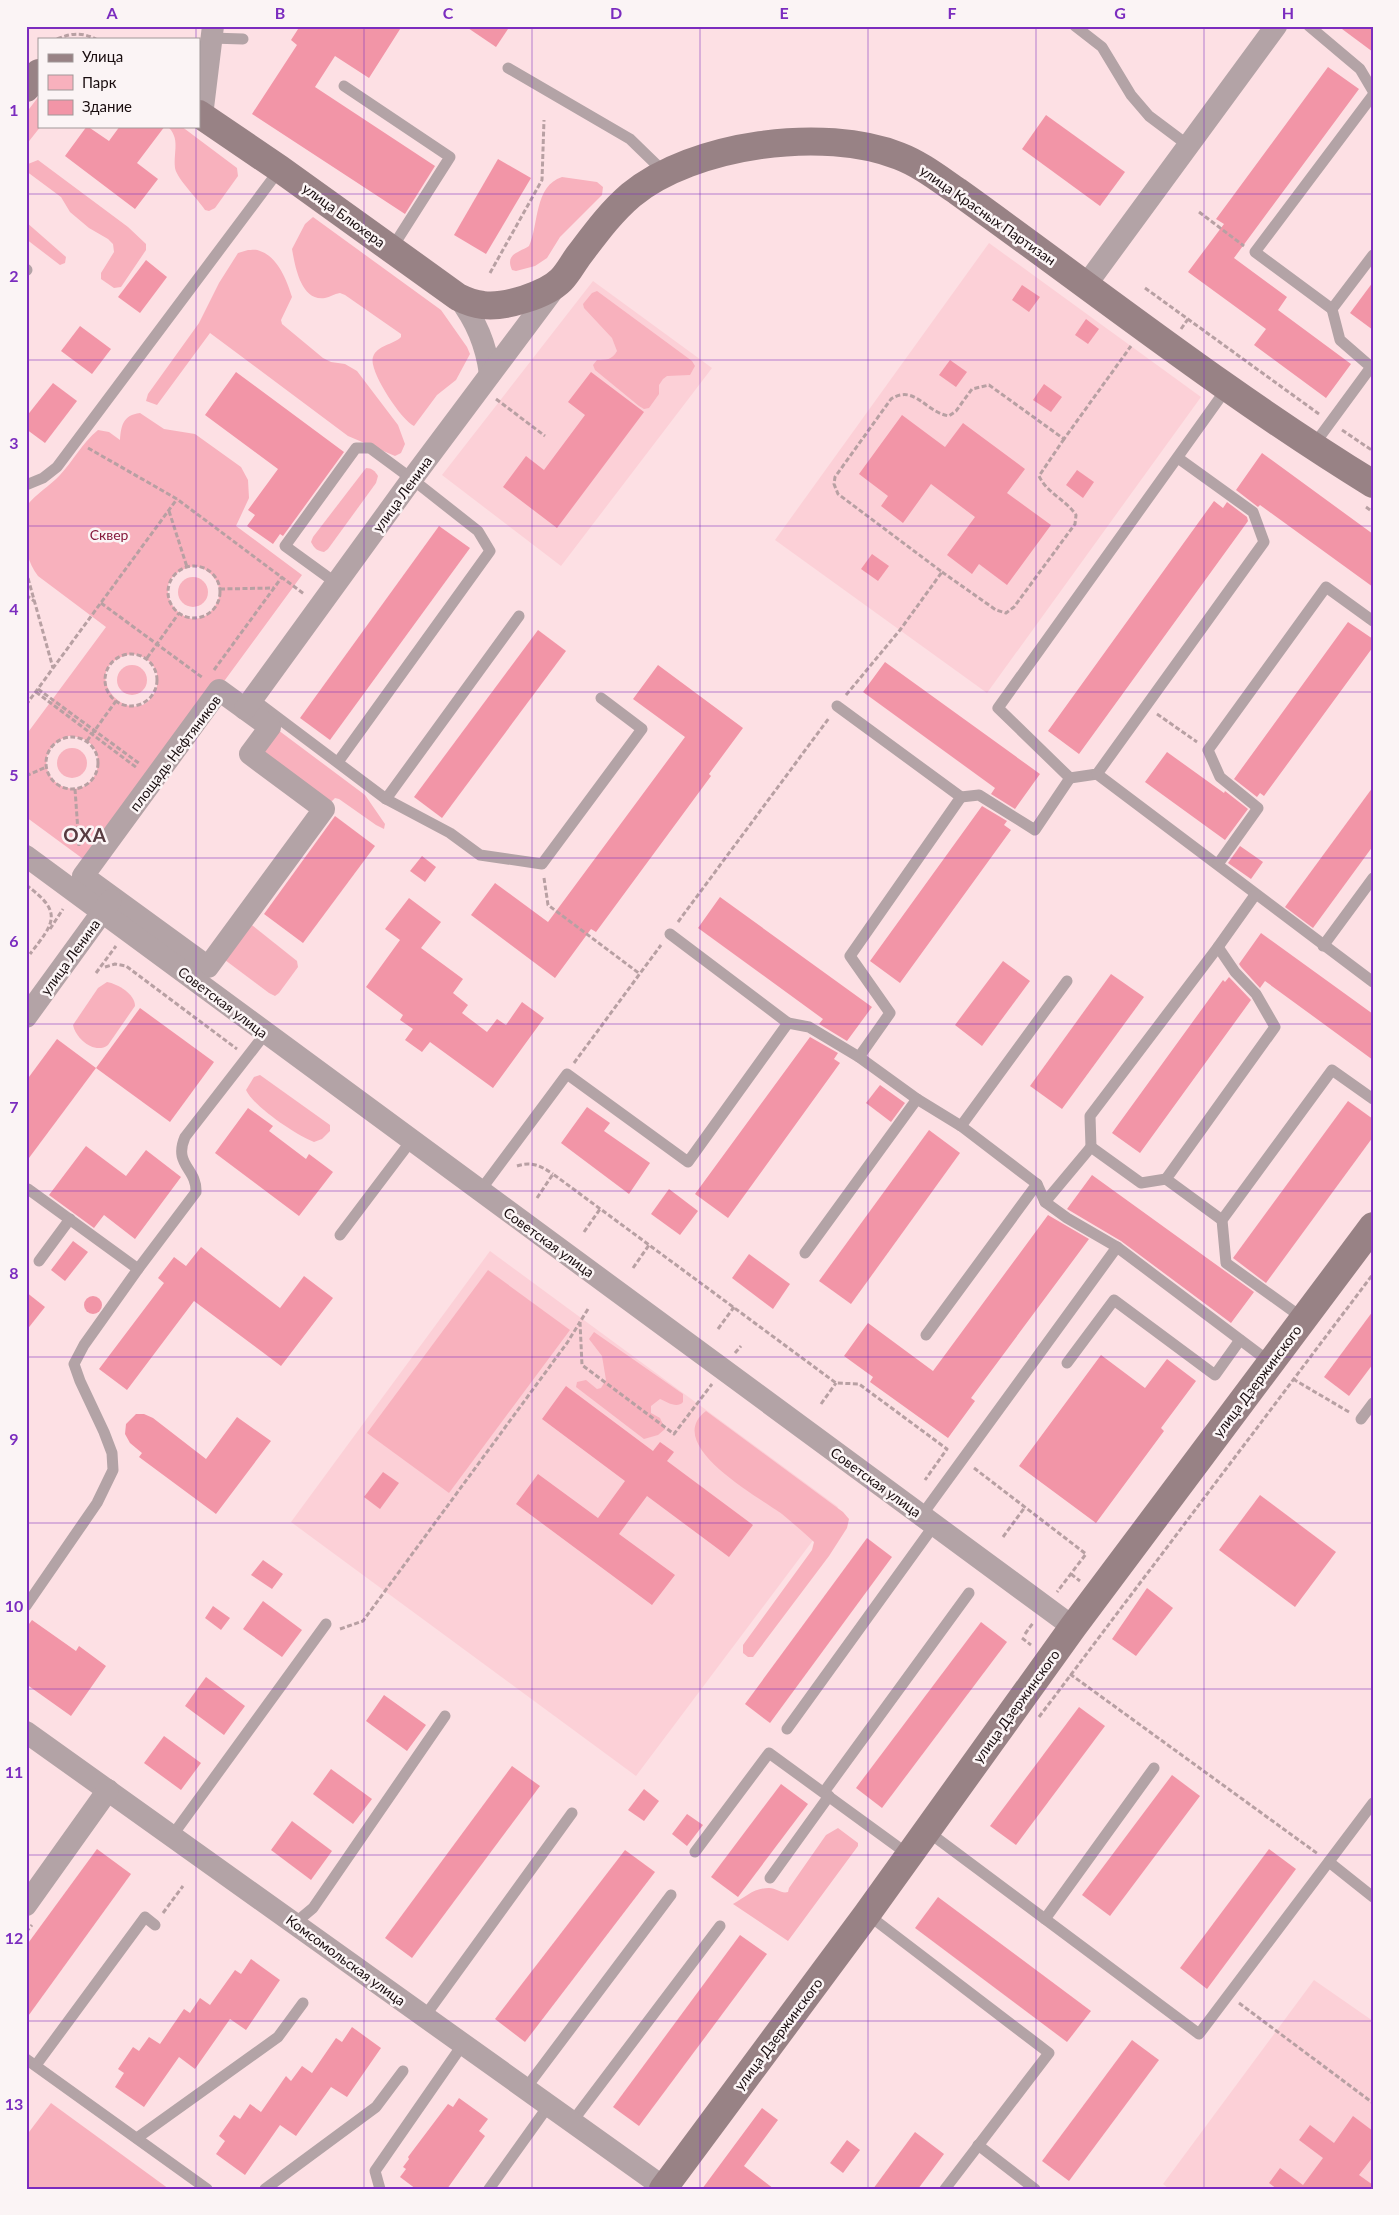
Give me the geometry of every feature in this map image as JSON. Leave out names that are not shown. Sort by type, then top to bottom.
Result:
[{"type":"street","points":[[1086,285],[1276,26]]},
{"type":"street","points":[[200,115],[212,32]]},
{"type":"street","points":[[26,88],[38,74]]},
{"type":"street","name":"улица Блюхера","points":[[200,115],[392,248],[458,297],[473,303],[493,305],[527,298],[549,289],[561,280]]},
{"type":"street","name":"улица Красных Партизан","points":[[561,280],[608,217],[632,194],[665,173],[716,155],[764,144],[818,141],[849,143],[879,149],[899,156],[925,170],[964,196],[1227,388],[1312,447],[1373,484]]},
{"type":"street","name":"улица Ленина","points":[[249,704],[412,479],[561,280]]},
{"type":"street","points":[[458,297],[480,332],[485,346],[490,374]]},
{"type":"street","name":"площадь Нефтяников","points":[[219,690],[249,704],[270,727],[250,754],[324,808],[208,967],[108,905],[83,876],[219,690]]},
{"type":"street","name":"Советская улица","points":[[26,856],[108,905],[265,1034],[1073,1627]]},
{"type":"street","name":"улица Ленина","points":[[26,1017],[108,905]]},
{"type":"street","name":"улица Дзержинского","points":[[664,2188],[927,1831],[1060,1667],[1073,1627],[1373,1226]]},
{"type":"street","name":"Комсомольская улица","points":[[26,1732],[664,2188]]},
{"type":"street","points":[[26,1905],[108,1790]]},
{"type":"lane","points":[[1074,26],[1102,47],[1131,95],[1149,116],[1189,146]]},
{"type":"lane","points":[[1309,26],[1360,69],[1373,91]]},
{"type":"lane","points":[[212,32],[243,39]]},
{"type":"lane","points":[[508,68],[630,139],[665,173]]},
{"type":"lane","points":[[344,86],[450,157],[392,248]]},
{"type":"lane","points":[[1312,447],[1371,367],[1340,340],[1332,309],[1255,252],[1373,94]]},
{"type":"lane","points":[[26,484],[43,478],[57,467],[280,169]]},
{"type":"lane","points":[[1332,309],[1373,255]]},
{"type":"lane","points":[[1070,778],[998,708],[1227,388]]},
{"type":"lane","points":[[336,584],[285,546],[356,448],[370,448],[412,479],[478,531],[490,551],[338,762]]},
{"type":"lane","points":[[1097,774],[1264,542],[1252,512],[1178,458]]},
{"type":"lane","points":[[1218,864],[1258,808],[1220,777],[1208,750],[1326,587],[1373,621]]},
{"type":"lane","points":[[386,799],[519,616]]},
{"type":"lane","points":[[249,704],[338,762],[386,799],[450,833],[480,855],[542,864],[642,729],[601,698]]},
{"type":"lane","points":[[837,706],[961,797],[979,795],[1035,830],[1070,778],[1097,774],[1218,864],[1255,895],[1373,982]]},
{"type":"lane","points":[[859,1057],[890,1013],[850,956],[961,797]]},
{"type":"lane","points":[[1323,946],[1373,878]]},
{"type":"lane","points":[[1045,1202],[1091,1147],[1090,1116],[1255,895]]},
{"type":"lane","points":[[670,934],[788,1023],[809,1027],[859,1057],[917,1099],[961,1126],[1037,1184],[1045,1202],[1066,1218],[1117,1247],[1271,1363]]},
{"type":"lane","points":[[1091,1147],[1141,1183],[1166,1179],[1275,1027],[1256,994],[1235,972],[1218,947]]},
{"type":"lane","points":[[961,1126],[1067,981]]},
{"type":"lane","points":[[480,1191],[567,1074],[688,1162],[788,1023]]},
{"type":"lane","points":[[26,1606],[97,1503],[113,1470],[112,1453],[107,1439],[80,1382],[74,1364],[84,1345],[196,1192],[194,1179],[180,1156],[185,1137],[265,1034]]},
{"type":"lane","points":[[1304,1319],[1226,1262],[1222,1220],[1332,1070],[1373,1099]]},
{"type":"lane","points":[[805,1253],[917,1099]]},
{"type":"lane","points":[[340,1235],[411,1141]]},
{"type":"lane","points":[[1166,1179],[1222,1220]]},
{"type":"lane","points":[[926,1335],[1037,1184]]},
{"type":"lane","points":[[28,1189],[138,1269]]},
{"type":"lane","points":[[38,1261],[70,1219]]},
{"type":"lane","points":[[787,1729],[928,1520],[962,1460],[1117,1247]]},
{"type":"lane","points":[[1067,1363],[1114,1300],[1215,1375],[1240,1340]]},
{"type":"lane","points":[[1361,1419],[1373,1403]]},
{"type":"lane","points":[[770,1878],[826,1794],[969,1593]]},
{"type":"lane","points":[[172,1836],[326,1624]]},
{"type":"lane","points":[[294,1923],[313,1908],[445,1716]]},
{"type":"lane","points":[[695,1852],[769,1753],[909,1855]]},
{"type":"lane","points":[[1045,1919],[1154,1768]]},
{"type":"lane","points":[[927,1831],[1199,2034],[1373,1803]]},
{"type":"lane","points":[[425,2016],[572,1813]]},
{"type":"lane","points":[[1329,1862],[1373,1897]]},
{"type":"lane","points":[[526,2088],[671,1895]]},
{"type":"lane","points":[[867,1914],[1049,2053],[945,2189]]},
{"type":"lane","points":[[155,1925],[144,1917],[31,2062],[207,2189]]},
{"type":"lane","points":[[572,2122],[720,1926]]},
{"type":"lane","points":[[136,2138],[278,2037],[303,2003]]},
{"type":"lane","points":[[380,2189],[374,2171],[463,2044]]},
{"type":"lane","points":[[265,2189],[376,2107],[403,2071]]},
{"type":"lane","points":[[489,2189],[549,2105]]},
{"type":"lane","points":[[978,2145],[1036,2189]]},
{"type":"path","points":[[60,38],[73,33],[88,35],[94,38]]},
{"type":"path","points":[[490,273],[542,180],[544,120]]},
{"type":"path","points":[[1199,212],[1244,246]]},
{"type":"path","points":[[1146,288],[1330,422],[1373,451]]},
{"type":"path","points":[[1064,439],[989,385],[972,389],[956,411],[949,416],[938,414],[910,394],[899,394],[891,399],[836,477],[834,484],[838,494],[942,572],[996,610],[1006,613],[1014,607],[1075,524],[1076,515],[1070,505],[1043,484],[1039,476],[1131,346]]},
{"type":"path","points":[[490,404],[495,397],[546,436]]},
{"type":"path","points":[[76,441],[177,499],[306,595]]},
{"type":"path","points":[[26,705],[177,499]]},
{"type":"path","points":[[169,510],[187,567]]},
{"type":"path","points":[[199,566],[207,569],[213,574],[220,589],[216,605],[204,616],[187,618],[172,608],[168,599],[167,590],[169,582],[175,574],[187,567],[199,566]]},
{"type":"path","points":[[26,572],[53,668]]},
{"type":"path","points":[[567,1074],[837,706],[900,630],[942,572]]},
{"type":"path","points":[[220,589],[274,588],[282,578]]},
{"type":"path","points":[[26,595],[34,601]]},
{"type":"path","points":[[102,602],[207,681]]},
{"type":"path","points":[[147,658],[179,613]]},
{"type":"path","points":[[128,654],[137,654],[147,658],[158,677],[154,693],[149,699],[134,706],[116,701],[106,687],[105,678],[107,669],[112,661],[128,654]]},
{"type":"path","points":[[37,690],[155,778]]},
{"type":"path","points":[[87,741],[116,701]]},
{"type":"path","points":[[1145,706],[1208,750]]},
{"type":"path","points":[[78,737],[87,741],[96,752],[98,768],[90,782],[75,789],[66,788],[58,784],[51,778],[47,767],[48,752],[60,739],[78,737]]},
{"type":"path","points":[[26,776],[47,767]]},
{"type":"path","points":[[75,789],[79,847]]},
{"type":"path","points":[[542,864],[548,905],[640,974]]},
{"type":"path","points":[[26,885],[44,899],[51,911],[49,929],[30,954]]},
{"type":"path","points":[[105,967],[115,964],[126,966],[247,1057]]},
{"type":"path","points":[[513,1171],[518,1166],[527,1163],[539,1165],[553,1174],[836,1383],[859,1384],[1026,1507],[1086,1554],[1063,1584]]},
{"type":"path","points":[[536,1198],[553,1174]]},
{"type":"path","points":[[584,1232],[600,1209]]},
{"type":"path","points":[[634,1268],[650,1245]]},
{"type":"path","points":[[1037,1721],[1060,1667],[1293,1379],[1373,1274]]},
{"type":"path","points":[[718,1329],[734,1307]]},
{"type":"path","points":[[326,1624],[338,1630],[363,1621],[567,1343],[588,1309]]},
{"type":"path","points":[[580,1322],[582,1365],[674,1434],[741,1346]]},
{"type":"path","points":[[1293,1379],[1361,1419]]},
{"type":"path","points":[[821,1404],[836,1383]]},
{"type":"path","points":[[925,1480],[947,1448]]},
{"type":"path","points":[[1003,1537],[1026,1507]]},
{"type":"path","points":[[1022,1638],[1329,1862]]},
{"type":"path","points":[[155,1925],[183,1886]]},
{"type":"path","points":[[1229,1994],[1373,2103]]},
{"type":"shaded area","points":[[989,243],[1201,397],[987,693],[775,540]]},
{"type":"shaded area","points":[[593,281],[712,368],[561,566],[442,475]]},
{"type":"shaded area","points":[[490,1251],[838,1507],[636,1776],[291,1522]]},
{"type":"shaded area","points":[[1314,1980],[1373,2021],[1373,2189],[1169,2189],[1163,2184]]},
{"type":"green space","points":[[38,97],[39,128],[26,145],[26,113]]},
{"type":"green space","points":[[169,128],[184,128],[237,168],[238,176],[215,208],[209,211],[205,210],[177,173],[175,168],[176,146],[174,135]]},
{"type":"green space","points":[[38,160],[128,227],[146,244],[146,250],[121,287],[114,288],[101,279],[101,273],[114,252],[113,244],[89,228],[70,212],[61,197],[26,171],[28,164]]},
{"type":"green space","points":[[562,177],[597,182],[603,187],[602,195],[560,237],[547,258],[535,266],[516,271],[512,270],[510,265],[511,257],[529,246],[546,188]]},
{"type":"green space","points":[[313,217],[441,310],[467,347],[470,354],[456,380],[437,395],[414,426],[401,415],[394,405],[380,383],[373,363],[375,353],[398,340],[401,334],[345,295],[340,293],[325,298],[317,298],[310,294],[305,289],[297,273],[292,249],[305,224]]},
{"type":"green space","points":[[26,222],[66,257],[65,263],[60,265],[26,239]]},
{"type":"green space","points":[[257,250],[266,254],[272,258],[281,270],[292,297],[281,320],[282,324],[323,358],[331,362],[345,364],[357,371],[398,425],[405,444],[401,453],[395,456],[348,436],[210,333],[157,405],[146,401],[148,394],[199,323],[219,283],[238,253]]},
{"type":"green space","points":[[597,291],[692,361],[695,366],[690,375],[667,376],[663,379],[659,385],[659,394],[649,408],[644,409],[639,406],[595,370],[593,365],[597,360],[608,359],[617,351],[612,338],[584,308],[583,304],[592,293]]},
{"type":"green space","name":"Сквер","points":[[140,413],[164,429],[195,434],[241,467],[248,480],[249,498],[236,526],[302,575],[90,864],[26,817],[26,735],[106,627],[38,576],[29,560],[27,552],[26,507],[60,475],[87,440],[98,430],[109,432],[120,440],[124,422],[134,414]],"holes":[[[195,566],[202,568],[212,576],[219,586],[219,593],[215,606],[204,617],[192,619],[181,614],[173,606],[168,594],[169,583],[178,573]],[[131,654],[144,658],[154,666],[158,678],[157,685],[155,692],[145,704],[133,706],[121,703],[112,694],[106,683],[106,672],[114,661]],[[69,736],[84,739],[93,746],[97,756],[98,767],[94,777],[87,785],[77,789],[64,787],[55,782],[47,768],[46,762],[50,750],[63,738]]]},
{"type":"green space","points":[[366,468],[372,469],[377,474],[376,483],[328,549],[324,552],[318,550],[311,542],[313,537]]},
{"type":"green space","points":[[193,577],[204,581],[208,592],[204,603],[193,607],[182,603],[178,592],[182,581]]},
{"type":"green space","points":[[132,665],[143,669],[147,680],[143,691],[132,695],[121,691],[117,680],[121,669]]},
{"type":"green space","points":[[274,727],[365,795],[385,824],[384,829],[339,799],[335,798],[324,809],[250,754]]},
{"type":"green space","points":[[72,748],[83,752],[87,763],[83,774],[72,778],[61,774],[57,763],[61,752]]},
{"type":"green space","points":[[243,918],[297,961],[298,967],[275,996],[217,954]]},
{"type":"green space","points":[[107,982],[125,990],[132,997],[135,1006],[108,1045],[103,1048],[97,1048],[82,1040],[73,1025],[98,988]]},
{"type":"green space","points":[[260,1075],[330,1125],[330,1131],[322,1139],[314,1142],[287,1127],[266,1112],[250,1097],[246,1090],[254,1077]]},
{"type":"green space","points":[[488,1270],[570,1330],[449,1493],[367,1433]]},
{"type":"green space","points":[[594,1332],[683,1394],[683,1402],[681,1404],[672,1404],[660,1399],[651,1406],[651,1413],[660,1418],[665,1429],[658,1435],[644,1439],[576,1387],[577,1382],[586,1380],[597,1389],[601,1388],[606,1380],[602,1356],[589,1339]]},
{"type":"green space","points":[[706,1411],[843,1512],[849,1519],[847,1528],[829,1556],[753,1657],[748,1657],[743,1653],[743,1645],[812,1550],[814,1542],[782,1514],[737,1484],[705,1455],[696,1439],[696,1425]]},
{"type":"green space","points":[[838,1828],[858,1843],[858,1846],[788,1941],[733,1904],[754,1891],[763,1888],[788,1892],[826,1835]]},
{"type":"green space","points":[[51,2103],[169,2189],[26,2189],[26,2136]]},
{"type":"building","points":[[300,26],[402,26],[369,78],[335,56],[315,87],[435,166],[405,214],[252,114],[297,45],[291,40]]},
{"type":"building","points":[[465,26],[510,26],[496,47]]},
{"type":"building","points":[[1338,26],[1373,26],[1373,52]]},
{"type":"building","points":[[1328,67],[1359,89],[1234,258],[1287,297],[1278,310],[1351,364],[1326,398],[1254,345],[1266,329],[1188,272],[1224,224],[1216,219]]},
{"type":"building","points":[[1046,115],[1125,172],[1100,206],[1022,149]]},
{"type":"building","points":[[86,128],[90,128],[109,141],[119,128],[163,128],[137,163],[158,179],[135,209],[65,156]]},
{"type":"building","points":[[498,159],[531,178],[486,254],[454,235]]},
{"type":"building","points":[[146,260],[167,277],[140,313],[118,297]]},
{"type":"building","points":[[1373,282],[1373,330],[1350,313]]},
{"type":"building","points":[[1022,285],[1040,297],[1029,312],[1012,300]]},
{"type":"building","points":[[1086,319],[1099,329],[1088,344],[1075,335]]},
{"type":"building","points":[[80,326],[111,349],[92,374],[61,351]]},
{"type":"building","points":[[950,360],[967,372],[956,387],[939,375]]},
{"type":"building","points":[[236,372],[344,452],[283,536],[280,534],[273,544],[247,526],[255,515],[248,510],[278,469],[205,415]]},
{"type":"building","points":[[591,372],[644,412],[557,528],[503,487],[526,456],[544,470],[585,415],[568,402]]},
{"type":"building","points":[[53,383],[77,401],[45,443],[26,429],[26,417]]},
{"type":"building","points":[[1044,384],[1062,397],[1051,412],[1033,400]]},
{"type":"building","points":[[902,415],[945,447],[963,423],[1025,469],[1007,493],[1051,525],[1007,585],[979,564],[972,574],[947,555],[975,517],[931,484],[903,523],[881,506],[888,496],[859,474]]},
{"type":"building","points":[[1262,453],[1373,534],[1373,587],[1260,505],[1258,507],[1236,490]]},
{"type":"building","points":[[1077,470],[1094,482],[1083,498],[1066,485]]},
{"type":"building","points":[[1214,501],[1223,508],[1227,502],[1247,517],[1248,521],[1079,754],[1048,731]]},
{"type":"building","points":[[439,526],[470,548],[330,740],[300,718]]},
{"type":"building","points":[[872,554],[889,566],[878,581],[861,569]]},
{"type":"building","points":[[1348,622],[1373,639],[1373,647],[1264,796],[1260,793],[1257,797],[1234,779]]},
{"type":"building","points":[[538,630],[566,651],[442,818],[414,797]]},
{"type":"building","points":[[885,662],[1040,774],[1015,809],[991,794],[995,788],[863,692]]},
{"type":"building","points":[[658,665],[743,728],[709,774],[711,776],[596,932],[591,929],[555,978],[471,915],[495,883],[548,922],[685,737],[633,699]]},
{"type":"building","points":[[1167,752],[1248,809],[1225,840],[1145,782]]},
{"type":"building","points":[[1373,787],[1373,846],[1313,928],[1285,907]]},
{"type":"building","points":[[982,806],[1007,821],[1004,825],[1011,830],[900,983],[870,961]]},
{"type":"building","points":[[335,816],[375,846],[303,943],[264,914]]},
{"type":"building","points":[[1240,846],[1263,862],[1251,879],[1228,863]]},
{"type":"building","points":[[422,856],[436,867],[425,882],[410,871]]},
{"type":"building","points":[[720,897],[872,1007],[847,1041],[819,1024],[823,1019],[698,928]]},
{"type":"building","points":[[409,898],[441,922],[421,948],[463,979],[453,993],[468,1005],[462,1013],[487,1032],[497,1019],[506,1025],[522,1002],[544,1018],[493,1088],[430,1042],[422,1052],[405,1040],[413,1029],[400,1020],[403,1015],[366,987],[400,940],[385,929]]},
{"type":"building","points":[[1261,933],[1373,1014],[1373,1060],[1265,981],[1260,988],[1241,967],[1239,964]]},
{"type":"building","points":[[1003,961],[1030,981],[982,1046],[955,1025]]},
{"type":"building","points":[[1111,974],[1144,997],[1062,1109],[1030,1086]]},
{"type":"building","points":[[1229,977],[1251,1000],[1140,1153],[1112,1133],[1223,980],[1225,982]]},
{"type":"building","points":[[140,1008],[214,1062],[170,1122],[96,1068]]},
{"type":"building","points":[[810,1037],[838,1053],[834,1059],[840,1063],[728,1218],[695,1194]]},
{"type":"building","points":[[57,1039],[96,1068],[26,1162],[26,1081]]},
{"type":"building","points":[[880,1085],[905,1103],[891,1122],[866,1103]]},
{"type":"building","points":[[1348,1101],[1373,1119],[1373,1137],[1266,1283],[1233,1258]]},
{"type":"building","points":[[587,1107],[610,1123],[604,1131],[650,1163],[629,1194],[561,1143]]},
{"type":"building","points":[[248,1108],[273,1126],[269,1131],[306,1159],[309,1154],[333,1172],[299,1216],[215,1153]]},
{"type":"building","points":[[929,1130],[960,1153],[851,1304],[819,1281]]},
{"type":"building","points":[[86,1146],[126,1176],[146,1150],[181,1177],[135,1239],[104,1215],[94,1228],[49,1195]]},
{"type":"building","points":[[1092,1175],[1254,1292],[1231,1323],[1121,1241],[1067,1209]]},
{"type":"building","points":[[669,1189],[698,1211],[680,1235],[651,1214]]},
{"type":"building","points":[[1048,1215],[1089,1239],[971,1398],[975,1401],[948,1438],[870,1382],[873,1377],[844,1356],[868,1323],[933,1371]]},
{"type":"building","points":[[73,1241],[88,1252],[65,1281],[51,1270]]},
{"type":"building","points":[[201,1247],[280,1308],[304,1276],[333,1298],[281,1366],[194,1301],[127,1390],[99,1369],[164,1283],[158,1278],[174,1257],[186,1266]]},
{"type":"building","points":[[749,1254],[790,1284],[773,1309],[732,1278]]},
{"type":"building","points":[[26,1292],[45,1307],[26,1331]]},
{"type":"building","points":[[93,1296],[99,1299],[102,1305],[99,1311],[93,1314],[87,1311],[84,1305],[87,1299]]},
{"type":"building","points":[[1373,1311],[1373,1364],[1349,1396],[1324,1377]]},
{"type":"building","points":[[1101,1355],[1145,1388],[1167,1359],[1196,1381],[1161,1428],[1164,1431],[1096,1523],[1019,1466]]},
{"type":"building","points":[[566,1386],[653,1451],[660,1442],[674,1452],[667,1461],[753,1525],[729,1557],[647,1496],[619,1534],[675,1575],[652,1605],[516,1504],[538,1474],[598,1518],[625,1481],[542,1419]]},
{"type":"building","points":[[136,1414],[144,1414],[153,1418],[206,1459],[237,1417],[271,1441],[216,1514],[139,1457],[142,1453],[130,1443],[125,1434],[126,1424]]},
{"type":"building","points":[[383,1472],[399,1483],[380,1509],[364,1497]]},
{"type":"building","points":[[1260,1495],[1336,1552],[1295,1607],[1219,1550]]},
{"type":"building","points":[[867,1538],[892,1557],[770,1723],[745,1704]]},
{"type":"building","points":[[263,1560],[283,1574],[272,1589],[251,1575]]},
{"type":"building","points":[[1147,1588],[1173,1608],[1136,1656],[1112,1639]]},
{"type":"building","points":[[263,1601],[302,1630],[282,1657],[243,1629]]},
{"type":"building","points":[[213,1606],[230,1618],[221,1630],[205,1618]]},
{"type":"building","points":[[32,1620],[76,1651],[79,1646],[106,1666],[71,1716],[26,1684],[26,1628]]},
{"type":"building","points":[[981,1622],[1007,1642],[882,1808],[856,1788]]},
{"type":"building","points":[[206,1677],[245,1706],[224,1735],[185,1706]]},
{"type":"building","points":[[384,1695],[426,1725],[407,1751],[366,1721]]},
{"type":"building","points":[[1079,1707],[1105,1726],[1016,1845],[990,1826]]},
{"type":"building","points":[[164,1736],[201,1763],[181,1790],[144,1763]]},
{"type":"building","points":[[512,1766],[540,1786],[412,1958],[385,1938]]},
{"type":"building","points":[[331,1769],[372,1799],[353,1824],[313,1794]]},
{"type":"building","points":[[1172,1775],[1200,1796],[1110,1916],[1082,1895]]},
{"type":"building","points":[[781,1784],[808,1804],[738,1897],[711,1877]]},
{"type":"building","points":[[644,1789],[659,1801],[644,1821],[628,1810]]},
{"type":"building","points":[[687,1814],[703,1825],[687,1846],[672,1834]]},
{"type":"building","points":[[292,1821],[332,1851],[311,1880],[271,1850]]},
{"type":"building","points":[[97,1849],[131,1874],[26,2019],[26,1946]]},
{"type":"building","points":[[1269,1849],[1296,1869],[1207,1989],[1180,1968]]},
{"type":"building","points":[[625,1850],[655,1872],[525,2042],[495,2019]]},
{"type":"building","points":[[938,1897],[1091,2011],[1067,2042],[915,1928]]},
{"type":"building","points":[[740,1935],[767,1954],[639,2126],[613,2107]]},
{"type":"building","points":[[251,1959],[280,1980],[246,2030],[230,2019],[195,2069],[179,2057],[144,2107],[115,2087],[124,2073],[118,2069],[133,2047],[139,2051],[149,2037],[160,2044],[184,2009],[190,2013],[200,1998],[210,2005],[235,1970],[241,1974]]},
{"type":"building","points":[[352,2027],[381,2048],[347,2097],[331,2087],[296,2136],[280,2125],[245,2175],[216,2154],[225,2141],[219,2136],[234,2115],[240,2119],[250,2104],[261,2112],[286,2076],[291,2081],[302,2066],[312,2073],[336,2038],[342,2042]]},
{"type":"building","points":[[1132,2040],[1159,2060],[1069,2181],[1042,2161]]},
{"type":"building","points":[[459,2098],[488,2119],[479,2131],[485,2136],[447,2189],[416,2189],[400,2177],[406,2169],[403,2167],[409,2159],[408,2157],[448,2104],[453,2107]]},
{"type":"building","points":[[762,2108],[778,2120],[744,2166],[774,2189],[702,2189]]},
{"type":"building","points":[[1353,2116],[1373,2131],[1373,2157],[1359,2175],[1373,2185],[1373,2189],[1277,2189],[1269,2183],[1280,2168],[1303,2185],[1323,2158],[1299,2140],[1310,2125],[1334,2143]]},
{"type":"building","points":[[915,2132],[944,2154],[918,2189],[873,2189]]},
{"type":"building","points":[[847,2140],[860,2150],[843,2173],[830,2163]]},
{"type":"district","name":"ОХА","points":[[85,834]]}]
